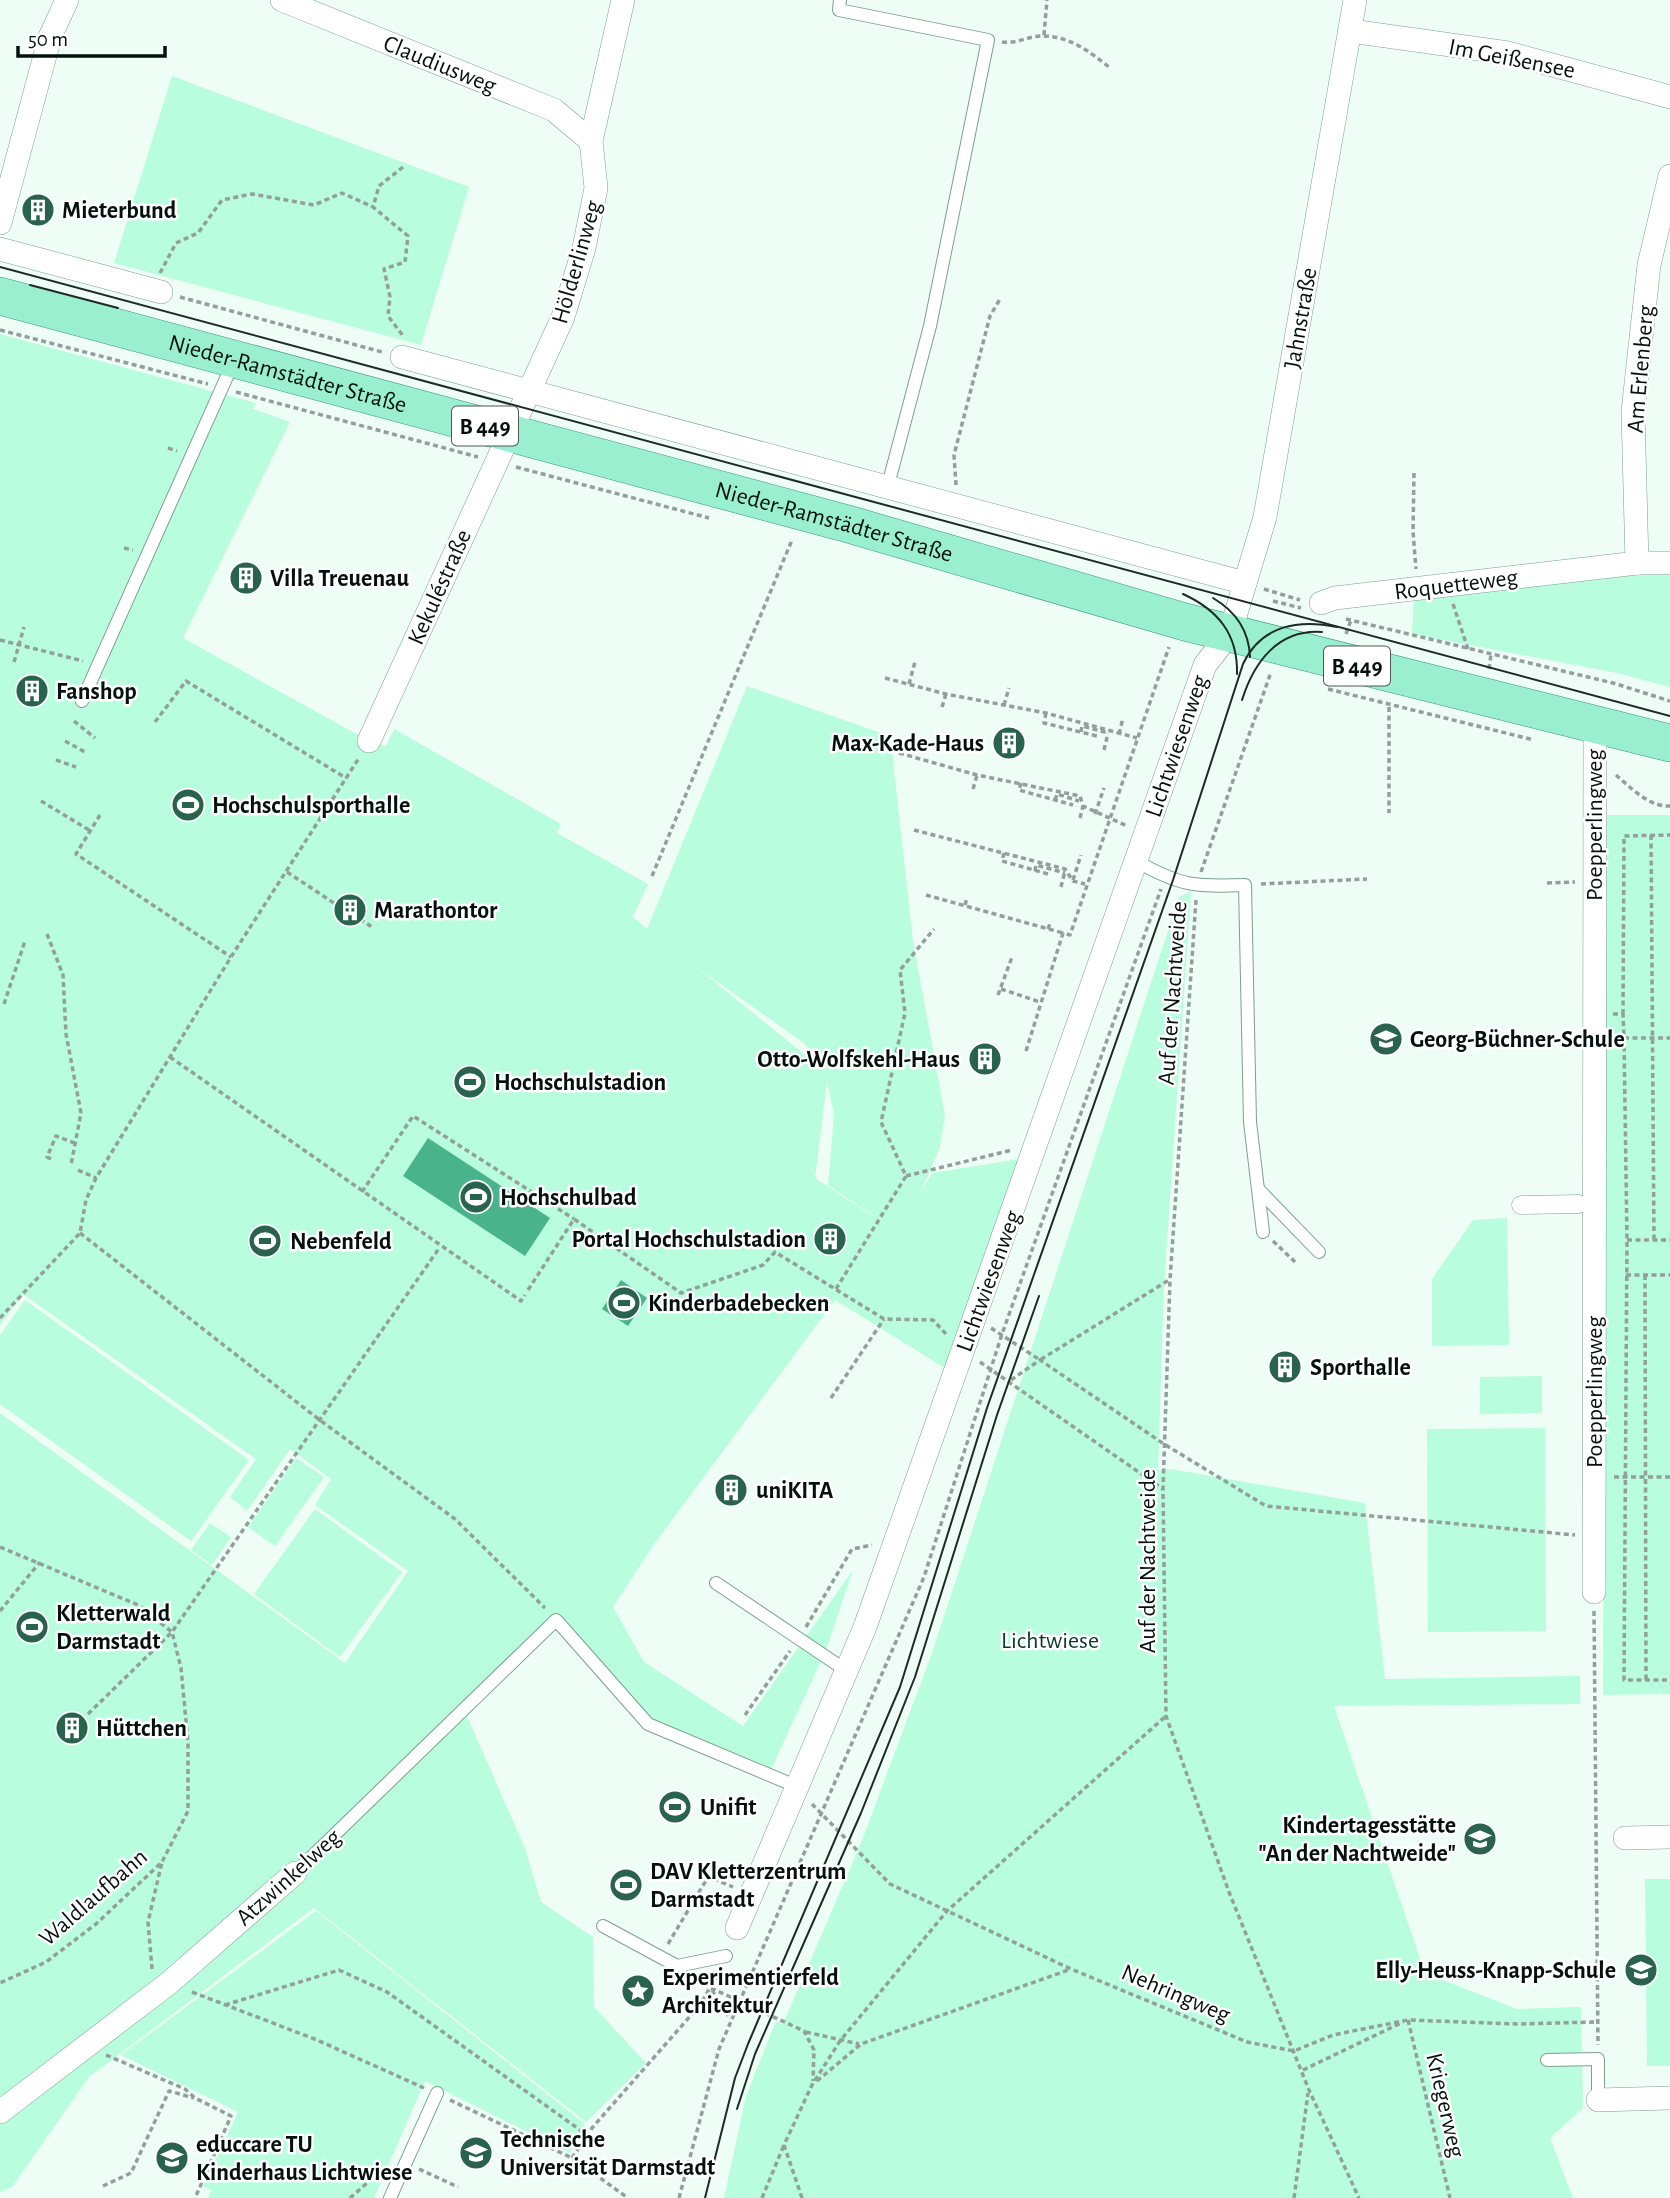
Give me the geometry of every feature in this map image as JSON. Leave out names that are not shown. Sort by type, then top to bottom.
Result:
[{"type":"main road","name":"Nieder-Ramstädter Straße","points":[[0,296],[229,374],[503,447],[856,526],[1595,739],[1670,743]]},
{"type":"street","points":[[0,223],[50,37],[67,0]]},
{"type":"street","name":"Claudiusweg","points":[[282,0],[554,110],[591,141]]},
{"type":"street","name":"Hölderlinweg","points":[[503,447],[563,317],[584,248],[596,188],[591,141],[623,0]]},
{"type":"street","name":"Jahnstraße","points":[[1230,633],[1265,516],[1352,31],[1355,0]]},
{"type":"street","name":"Im Geißensee","points":[[1352,31],[1508,53],[1670,97]]},
{"type":"street","name":"Am Erlenberg","points":[[1637,563],[1633,411],[1649,265],[1670,176]]},
{"type":"street","points":[[0,249],[161,292]]},
{"type":"street","name":"Nieder-Ramstädter Straße","points":[[402,358],[1245,583]]},
{"type":"street","name":"Kekuléstraße","points":[[369,741],[503,447]]},
{"type":"street","name":"Roquetteweg","points":[[1321,603],[1335,598],[1637,563],[1670,563]]},
{"type":"street","name":"Lichtwiesenweg","points":[[737,1928],[848,1671],[1038,1144],[1205,665],[1230,633]]},
{"type":"street","name":"Poepperlingweg","points":[[1594,1592],[1594,1477],[1586,1204],[1593,1015],[1595,739]]},
{"type":"street","points":[[1521,1205],[1586,1204]]},
{"type":"street","points":[[1625,1838],[1670,1837]]},
{"type":"street","name":"Atzwinkelweg","points":[[0,2112],[169,1983],[295,1873]]},
{"type":"street","points":[[1598,2100],[1666,2103]]},
{"type":"lane","points":[[840,0],[839,10],[988,40],[930,326],[887,489]]},
{"type":"lane","points":[[82,701],[229,374]]},
{"type":"lane","points":[[1136,861],[1165,878],[1197,887],[1245,885],[1250,1122],[1264,1232]]},
{"type":"lane","points":[[1258,1190],[1319,1252]]},
{"type":"lane","points":[[716,1583],[848,1671]]},
{"type":"lane","points":[[557,1621],[648,1724],[798,1787]]},
{"type":"lane","name":"Atzwinkelweg","points":[[295,1873],[557,1621]]},
{"type":"lane","points":[[603,1926],[677,1966],[726,1956]]},
{"type":"lane","points":[[1547,2060],[1598,2059],[1598,2100]]},
{"type":"lane","points":[[390,2198],[437,2093]]},
{"type":"path","points":[[1044,35],[1047,0]]},
{"type":"path","points":[[988,40],[1016,44],[1044,35],[1081,45],[1109,67]]},
{"type":"path","points":[[373,208],[379,186],[403,167]]},
{"type":"path","points":[[402,334],[388,316],[390,297],[384,269],[405,262],[408,236],[373,208],[342,193],[314,205],[252,194],[222,200],[198,233],[176,243],[160,273],[161,292],[402,358]]},
{"type":"path","points":[[958,508],[954,455],[990,316],[1000,299]]},
{"type":"path","points":[[0,330],[229,374],[503,447],[711,518]]},
{"type":"path","points":[[1414,473],[1413,532],[1418,589]]},
{"type":"path","points":[[652,876],[792,540],[804,543]]},
{"type":"path","points":[[1245,583],[1294,599],[1321,603]]},
{"type":"path","points":[[1446,585],[1468,649]]},
{"type":"path","points":[[14,662],[24,627]]},
{"type":"path","points":[[1393,632],[1613,683],[1670,701]]},
{"type":"path","points":[[0,649],[1,640],[98,665]]},
{"type":"path","points":[[926,895],[1070,935],[1170,645],[1181,647]]},
{"type":"path","points":[[909,684],[915,662]]},
{"type":"path","name":"Auf der Nachtweide","points":[[1282,676],[1271,673],[1206,851],[1197,887],[1170,1280],[1163,1489],[1166,1716],[1229,1892],[1309,2090],[1359,2198]]},
{"type":"path","points":[[885,678],[946,694],[1046,713],[1108,732]]},
{"type":"path","points":[[155,722],[186,681],[346,778]]},
{"type":"path","points":[[1317,685],[1389,706],[1542,742]]},
{"type":"path","points":[[1003,705],[1009,688]]},
{"type":"path","points":[[942,707],[946,694]]},
{"type":"path","points":[[1389,706],[1390,813]]},
{"type":"path","points":[[1046,713],[1044,723],[1097,736]]},
{"type":"path","points":[[1119,734],[1123,718]]},
{"type":"path","points":[[74,721],[92,736]]},
{"type":"path","points":[[1081,732],[1082,726],[1137,738]]},
{"type":"path","points":[[1104,750],[1108,732]]},
{"type":"path","points":[[1595,739],[1638,795],[1663,807],[1670,806]]},
{"type":"path","points":[[65,741],[83,751]]},
{"type":"path","points":[[0,1318],[80,1233],[86,1200],[96,1178],[231,957],[369,741]]},
{"type":"path","points":[[899,753],[976,775],[1080,796],[1079,801]]},
{"type":"path","points":[[59,761],[74,766]]},
{"type":"path","points":[[974,789],[976,775]]},
{"type":"path","points":[[1021,783],[1019,790],[1073,805]]},
{"type":"path","points":[[1096,814],[1104,788]]},
{"type":"path","points":[[1055,800],[1057,794],[1079,801],[1096,814],[1109,819]]},
{"type":"path","points":[[41,801],[89,830]]},
{"type":"path","points":[[1080,818],[1083,806]]},
{"type":"path","points":[[100,815],[76,854],[231,957]]},
{"type":"path","points":[[914,830],[1065,871],[1073,881],[1086,884]]},
{"type":"path","points":[[1651,835],[1654,1240]]},
{"type":"path","points":[[1670,835],[1624,836],[1623,1014],[1627,1240],[1624,1680],[1670,1680]]},
{"type":"path","points":[[1004,853],[1002,861],[1048,874]]},
{"type":"path","points":[[1073,881],[1081,855]]},
{"type":"path","points":[[1035,871],[1036,865],[1065,871]]},
{"type":"path","points":[[1061,887],[1065,871]]},
{"type":"path","points":[[287,872],[340,907]]},
{"type":"path","points":[[680,2198],[705,2091],[738,2001],[924,1577],[1002,1334],[1165,878]]},
{"type":"path","points":[[1265,884],[1367,880]]},
{"type":"path","points":[[1547,883],[1594,882]]},
{"type":"path","points":[[965,905],[967,898]]},
{"type":"path","points":[[360,919],[372,927]]},
{"type":"path","points":[[1048,929],[1051,921]]},
{"type":"path","points":[[906,1175],[881,1122],[905,1013],[900,970],[934,929]]},
{"type":"path","points":[[1026,1051],[1063,933]]},
{"type":"path","points":[[47,934],[63,975],[66,1034],[82,1112],[71,1165]]},
{"type":"path","points":[[4,1004],[25,941]]},
{"type":"path","points":[[998,995],[1012,957]]},
{"type":"path","points":[[1001,989],[1040,1002]]},
{"type":"path","points":[[1593,1015],[1623,1014]]},
{"type":"path","points":[[1623,1038],[1670,1038]]},
{"type":"path","points":[[170,1057],[440,1247],[521,1301],[525,1295]]},
{"type":"path","points":[[362,1192],[413,1116],[574,1219],[681,1293],[763,1265],[775,1252],[884,1318],[933,1320],[962,1352],[1011,1380],[1163,1489]]},
{"type":"path","points":[[51,1159],[47,1157],[56,1136],[77,1144]]},
{"type":"path","points":[[836,1289],[906,1175],[1038,1144]]},
{"type":"path","points":[[78,1170],[96,1178]]},
{"type":"path","points":[[528,1290],[574,1219]]},
{"type":"path","points":[[80,1233],[321,1421],[455,1519],[557,1621]]},
{"type":"path","points":[[1627,1240],[1670,1240]]},
{"type":"path","points":[[88,1714],[172,1632],[440,1247]]},
{"type":"path","points":[[1281,1248],[1296,1262]]},
{"type":"path","points":[[1626,1275],[1670,1275]]},
{"type":"path","points":[[1645,1275],[1646,1680]]},
{"type":"path","points":[[1011,1380],[1170,1280]]},
{"type":"path","points":[[831,1398],[884,1318]]},
{"type":"path","points":[[974,1318],[1002,1334],[1164,1444],[1266,1506],[1594,1537]]},
{"type":"path","points":[[1594,1477],[1670,1477]]},
{"type":"path","points":[[745,1715],[798,1639],[852,1549],[895,1540]]},
{"type":"path","points":[[0,1547],[138,1605],[172,1632]]},
{"type":"path","points":[[0,1611],[40,1562]]},
{"type":"path","points":[[1594,1592],[1598,2059]]},
{"type":"path","name":"Waldlaufbahn","points":[[0,1983],[46,1962],[69,1945],[162,1862],[188,1811],[188,1742],[181,1668],[172,1632]]},
{"type":"path","points":[[812,2085],[840,2041],[947,1911],[1166,1716]]},
{"type":"path","name":"Nehringweg","points":[[798,1787],[821,1816],[890,1884],[1071,1969],[1247,2042],[1294,2051]]},
{"type":"path","points":[[162,1862],[148,1922],[150,1967],[169,1983],[317,2040],[437,2093],[572,2158],[628,2198]]},
{"type":"path","points":[[698,1872],[751,1895]]},
{"type":"path","points":[[660,1958],[708,1877]]},
{"type":"path","points":[[812,2085],[861,2044],[1071,1969]]},
{"type":"path","points":[[225,2005],[339,1970],[387,1992],[587,2135]]},
{"type":"path","points":[[711,1988],[804,2031],[861,2044]]},
{"type":"path","points":[[711,1988],[731,2019]]},
{"type":"path","points":[[572,2158],[587,2135],[700,2005],[711,1988]]},
{"type":"path","points":[[1294,2051],[1333,2035],[1408,2020],[1517,2024],[1597,2022]]},
{"type":"path","points":[[1302,2071],[1408,2020]]},
{"type":"path","name":"Kriegerweg","points":[[1408,2020],[1450,2198]]},
{"type":"path","points":[[762,2198],[816,2072],[814,2050],[804,2031]]},
{"type":"path","points":[[85,2047],[184,2089],[195,2098]]},
{"type":"path","points":[[1294,2198],[1309,2090]]},
{"type":"path","points":[[103,2186],[131,2173],[169,2091],[195,2098],[231,2116],[195,2198]]},
{"type":"path","points":[[784,2146],[802,2198]]},
{"type":"path","points":[[405,2164],[458,2187]]},
{"type":"green space","points":[[172,76],[469,187],[421,345],[114,263]]},
{"type":"green space","points":[[0,334],[256,403],[253,409],[290,422],[183,638],[369,741],[386,746],[394,729],[561,824],[557,833],[648,884],[633,917],[647,929],[747,686],[881,733],[892,751],[913,941],[945,1115],[940,1147],[919,1196],[932,1173],[1026,1158],[948,1370],[835,1300],[652,1547],[613,1607],[644,1662],[743,1726],[853,1570],[826,1650],[769,1774],[650,1722],[556,1616],[462,1705],[525,1848],[541,1902],[593,1937],[594,2007],[646,2063],[586,2122],[314,1908],[89,2077],[12,2187],[0,2192],[0,1413],[345,1663],[408,1571],[315,1505],[331,1479],[290,1449],[247,1511],[230,1497],[256,1459],[23,1294],[0,1325]],"holes":[[[696,967],[804,1043],[821,1066],[820,1067]],[[827,1081],[834,1115],[828,1185],[900,1234],[815,1178]]]},
{"type":"green space","points":[[1637,572],[1670,573],[1670,687],[1617,673],[1412,634],[1414,594]]},
{"type":"green space","points":[[1606,815],[1670,815],[1670,1694],[1603,1695]]},
{"type":"green space","name":"Lichtwiese","points":[[1191,891],[1164,1287],[1158,1470],[1171,1469],[1365,1503],[1385,1679],[1580,1676],[1580,1704],[1334,1706],[1425,1973],[1517,2009],[1581,2007],[1583,2108],[1550,2138],[1573,2198],[724,2198],[746,2096],[776,2021],[783,2024],[861,1843],[932,1653],[1179,897]]},
{"type":"green space","points":[[1507,1218],[1509,1345],[1432,1346],[1432,1279],[1473,1220]]},
{"type":"green space","points":[[25,1300],[249,1460],[191,1541],[0,1404],[0,1335]]},
{"type":"green space","points":[[1542,1376],[1542,1413],[1480,1414],[1480,1377]]},
{"type":"green space","points":[[1545,1428],[1546,1631],[1428,1632],[1427,1429]]},
{"type":"green space","points":[[296,1458],[324,1477],[275,1546],[248,1527]]},
{"type":"green space","points":[[315,1509],[402,1572],[340,1657],[254,1594]]},
{"type":"green space","points":[[210,1523],[231,1537],[212,1565],[191,1550]]},
{"type":"green space","points":[[1645,1879],[1670,1879],[1670,2066],[1647,2066]]},
{"type":"green space","points":[[316,1911],[585,2124],[570,2153],[425,2081],[374,2198],[208,2198],[211,2190],[203,2186],[238,2112],[121,2055]]},
{"type":"shaded area","name":"Hochschulbad","points":[[428,1138],[550,1218],[525,1256],[403,1176]]},
{"type":"shaded area","name":"Kinderbadebecken","points":[[621,1280],[647,1298],[628,1326],[602,1309]]},
{"type":"tram line","points":[[0,267],[1670,716]]},
{"type":"tram line","points":[[30,285],[118,308]]},
{"type":"tram line","points":[[1183,594],[1206,608],[1224,625],[1234,647],[1237,674]]},
{"type":"tram line","points":[[1213,598],[1228,609],[1244,630],[1250,657]]},
{"type":"tram line","points":[[705,2198],[735,2078],[900,1687],[987,1408],[1173,880],[1243,664],[1260,641],[1282,628],[1309,624],[1337,627]]},
{"type":"tram line","points":[[1242,700],[1253,673],[1270,651],[1293,636],[1322,632]]},
{"type":"tram line","points":[[737,2109],[755,2054],[861,1813],[915,1677],[997,1415],[1039,1296]]},
{"type":"place","name":"Mieterbund","points":[[38,210]]},
{"type":"place","name":"Villa Treuenau","points":[[246,578]]},
{"type":"place","name":"Fanshop","points":[[32,691]]},
{"type":"place","name":"Max-Kade-Haus","points":[[1009,743]]},
{"type":"place","name":"Hochschulsporthalle","points":[[188,805]]},
{"type":"place","name":"Marathontor","points":[[350,910]]},
{"type":"place","name":"Georg-Büchner-Schule","points":[[1386,1039]]},
{"type":"place","name":"Otto-Wolfskehl-Haus","points":[[985,1059]]},
{"type":"place","name":"Hochschulstadion","points":[[470,1082]]},
{"type":"place","name":"Hochschulbad","points":[[476,1197]]},
{"type":"place","name":"Portal Hochschulstadion","points":[[830,1239]]},
{"type":"place","name":"Nebenfeld","points":[[265,1241]]},
{"type":"place","name":"Kinderbadebecken","points":[[624,1303]]},
{"type":"place","name":"Sporthalle","points":[[1285,1367]]},
{"type":"place","name":"uniKITA","points":[[731,1490]]},
{"type":"place","name":"Kletterwald Darmstadt","points":[[32,1627]]},
{"type":"place","name":"Hüttchen","points":[[72,1728]]},
{"type":"place","name":"Unifit","points":[[675,1807]]},
{"type":"place","name":"Kindertagesstätte \"An der Nachtweide\"","points":[[1480,1839]]},
{"type":"place","name":"DAV Kletterzentrum Darmstadt","points":[[626,1885]]},
{"type":"place","name":"Elly-Heuss-Knapp-Schule","points":[[1641,1970]]},
{"type":"place","name":"Experimentierfeld Architektur","points":[[638,1991]]},
{"type":"place","name":"Technische Universität Darmstadt","points":[[476,2153]]},
{"type":"place","name":"educcare TU Kinderhaus Lichtwiese","points":[[172,2158]]}]
